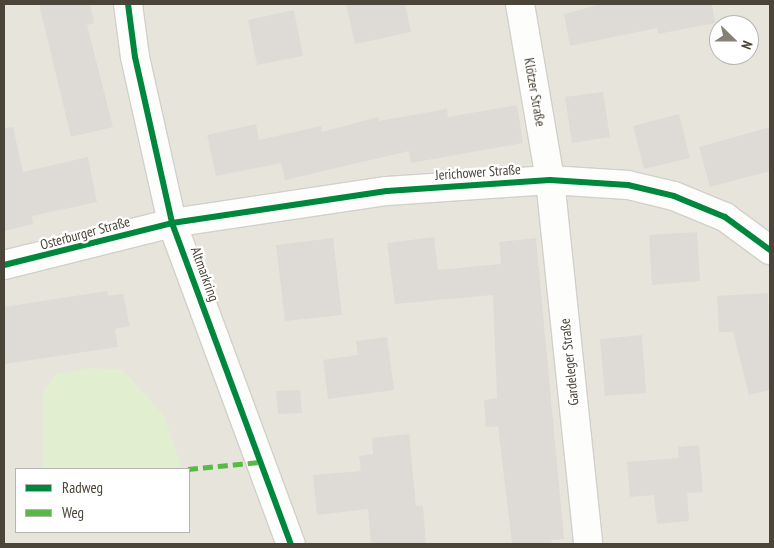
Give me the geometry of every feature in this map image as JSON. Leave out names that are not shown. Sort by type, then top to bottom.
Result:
[{"type":"street","name":"Altmarkring","points":[[128,4],[172,223],[291,544]]},
{"type":"street","name":"Klötzer Straße","points":[[520,4],[550,180]]},
{"type":"street","name":"Jerichower Straße","points":[[172,223],[387,191],[550,180],[628,185],[674,196],[725,217],[770,250]]},
{"type":"street","name":"Gardeleger Straße","points":[[550,180],[588,544]]},
{"type":"street","name":"Osterburger Straße","points":[[4,265],[172,223]]},
{"type":"shaded area","points":[[4,4],[770,4],[770,544],[4,544]]},
{"type":"green space","points":[[88,368],[122,370],[163,414],[182,468],[43,468],[43,391],[56,374]]},
{"type":"building","points":[[39,4],[90,4],[94,23],[87,25],[113,127],[71,137]]},
{"type":"building","points":[[346,4],[405,4],[411,32],[355,44]]},
{"type":"building","points":[[601,4],[712,4],[714,15],[709,15],[709,24],[658,34],[657,28],[570,46],[564,14]]},
{"type":"building","points":[[294,10],[303,56],[257,65],[248,20]]},
{"type":"building","points":[[603,92],[610,137],[572,143],[565,97]]},
{"type":"building","points":[[517,105],[523,143],[411,163],[409,151],[285,180],[281,163],[216,176],[207,135],[256,124],[259,140],[321,126],[322,132],[378,117],[379,121],[447,109],[448,117]]},
{"type":"building","points":[[679,114],[690,158],[644,169],[633,126]]},
{"type":"building","points":[[13,127],[23,172],[88,157],[97,202],[32,216],[33,224],[4,231],[4,128]]},
{"type":"building","points":[[770,127],[770,171],[710,187],[699,147]]},
{"type":"building","points":[[697,232],[700,281],[652,285],[649,235]]},
{"type":"building","points":[[434,237],[438,270],[501,264],[499,242],[536,238],[564,539],[551,540],[552,544],[512,544],[498,426],[486,427],[484,400],[497,398],[493,295],[395,304],[387,243]]},
{"type":"building","points":[[333,238],[342,315],[285,321],[276,245]]},
{"type":"building","points":[[107,291],[108,296],[123,294],[130,326],[115,329],[118,347],[4,364],[4,307]]},
{"type":"building","points":[[768,293],[770,390],[749,395],[733,332],[719,332],[717,296]]},
{"type":"building","points":[[642,335],[646,393],[605,396],[600,339]]},
{"type":"building","points":[[387,337],[394,390],[328,399],[323,360],[358,355],[356,341]]},
{"type":"building","points":[[300,390],[302,413],[278,414],[276,391]]},
{"type":"building","points":[[409,434],[416,506],[423,506],[426,544],[371,544],[368,509],[317,515],[313,475],[361,471],[359,456],[373,454],[372,438]]},
{"type":"building","points":[[699,445],[703,492],[687,493],[689,521],[657,524],[654,495],[630,497],[627,462],[679,458],[678,447]]},
{"type":"marked path","points":[[190,469],[260,462]]},
{"type":"cycle path","points":[[128,4],[135,57],[172,223],[291,544]]},
{"type":"cycle path","points":[[4,265],[172,223],[387,191],[550,180],[628,185],[674,196],[725,217],[770,250]]}]
